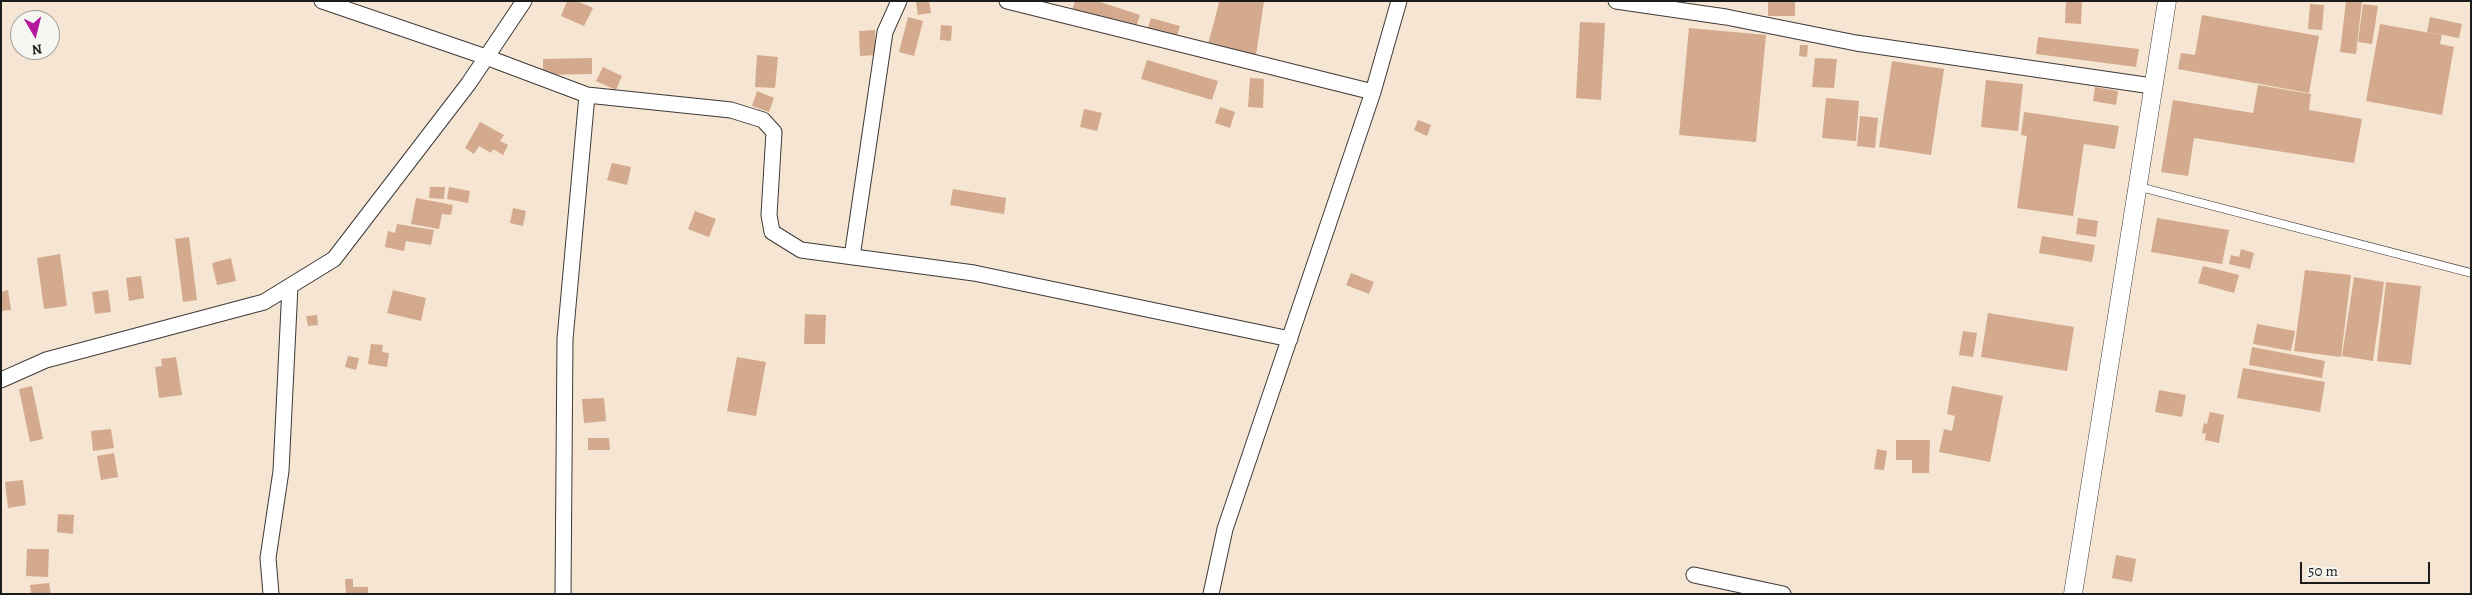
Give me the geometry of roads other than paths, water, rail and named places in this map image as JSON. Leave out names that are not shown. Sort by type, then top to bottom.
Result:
[{"type":"street","points":[[322,1],[486,57],[587,95],[731,110],[763,120],[774,132],[770,216],[772,232],[801,250],[974,273],[1290,339]]},
{"type":"street","points":[[1,380],[46,360],[264,302],[334,259],[486,57],[524,1]]},
{"type":"street","points":[[852,257],[885,32],[899,1]]},
{"type":"street","points":[[1007,1],[1373,92]]},
{"type":"street","points":[[1211,594],[1225,528],[1373,92],[1400,1]]},
{"type":"street","points":[[1616,1],[1717,16],[1856,43],[2152,86]]},
{"type":"street","points":[[2073,594],[2136,185],[2167,1]]},
{"type":"street","points":[[563,594],[566,339],[587,95]]},
{"type":"street","points":[[271,594],[268,558],[281,471],[290,286]]},
{"type":"street","points":[[1694,575],[1783,594]]},
{"type":"lane","points":[[2136,185],[2470,271]]}]
